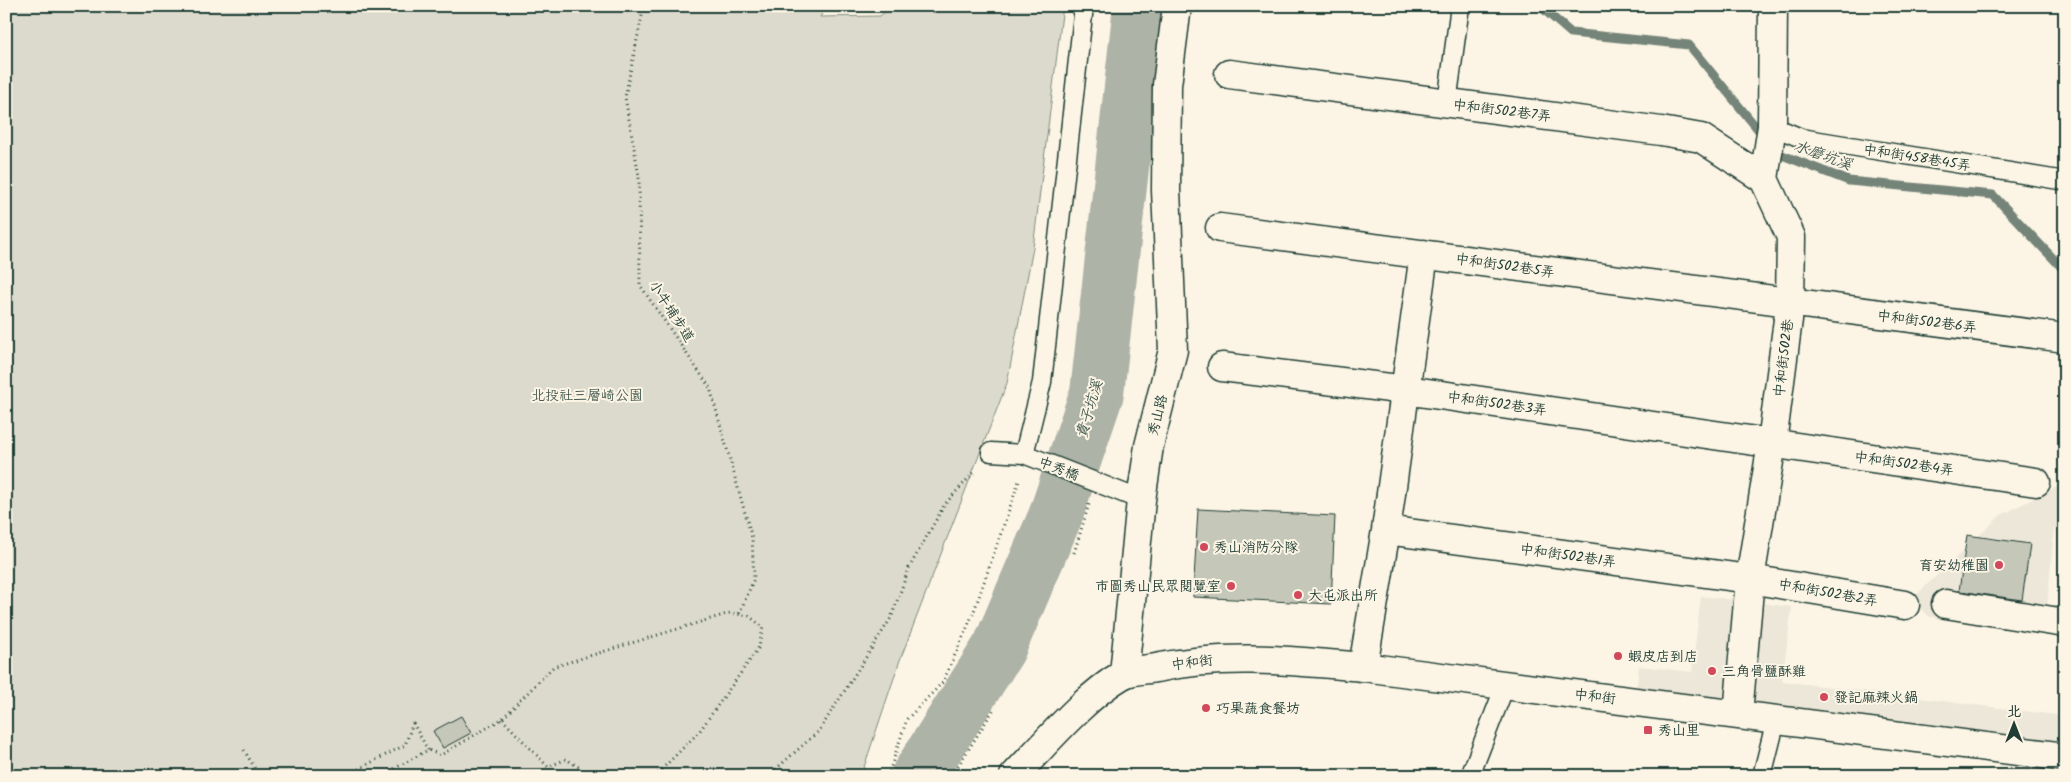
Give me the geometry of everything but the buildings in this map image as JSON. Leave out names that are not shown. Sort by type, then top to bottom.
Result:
[{"type":"street","name":"秀山路","points":[[1124,674],[1141,500],[1149,446],[1174,350],[1166,190],[1167,85],[1177,6]]},
{"type":"street","points":[[1764,179],[1772,126],[1773,6]]},
{"type":"street","name":"中和街502巷7弄","points":[[1229,74],[1661,131],[1700,138],[1764,179]]},
{"type":"street","name":"中和街502巷","points":[[1738,714],[1750,580],[1772,443],[1790,304],[1791,237],[1764,179]]},
{"type":"street","name":"中和街502巷5弄","points":[[1220,228],[1790,304]]},
{"type":"street","points":[[1363,667],[1386,530],[1424,254]]},
{"type":"street","name":"中和街502巷6弄","points":[[1790,304],[2065,338]]},
{"type":"street","name":"中和街502巷3弄","points":[[1222,367],[1406,390],[1772,443]]},
{"type":"street","name":"中和街502巷4弄","points":[[1772,443],[2036,482]]},
{"type":"street","name":"中和街502巷1弄","points":[[1386,530],[1750,580]]},
{"type":"street","name":"中和街502巷2弄","points":[[1750,580],[1905,606]]},
{"type":"street","points":[[1946,604],[2065,623]]},
{"type":"street","name":"中和街","points":[[1124,674],[1172,664],[1213,659],[1269,659],[1363,667],[2065,757]]},
{"type":"street","points":[[1017,775],[1093,696],[1124,674]]},
{"type":"lane","points":[[1024,454],[1042,382],[1084,6]]},
{"type":"lane","points":[[1447,103],[1460,6]]},
{"type":"lane","name":"中和街458巷45弄","points":[[1772,126],[1801,138],[2065,181]]},
{"type":"lane","name":"中秀橋","points":[[991,452],[1024,454],[1141,500]]},
{"type":"lane","points":[[1470,776],[1505,686]]},
{"type":"lane","points":[[1762,776],[1776,720]]},
{"type":"path","name":"小牛埔步道","points":[[644,6],[626,96],[639,176],[640,285],[710,388],[752,538],[754,580],[739,614]]},
{"type":"path","points":[[768,776],[819,731],[891,618],[909,568],[945,504],[991,452]]},
{"type":"path","points":[[888,776],[907,719],[943,682],[973,614],[1011,507],[1022,469],[1024,454]]},
{"type":"path","points":[[1074,553],[1095,482]]},
{"type":"path","points":[[345,776],[405,745],[413,723],[428,750],[441,755],[502,719],[553,667],[730,614],[749,616],[764,627],[759,647],[699,732],[655,776]]},
{"type":"path","points":[[958,766],[994,709]]},
{"type":"path","points":[[502,719],[548,767],[566,759],[593,776]]},
{"type":"path","points":[[218,776],[257,774],[244,750]]},
{"type":"path","points":[[381,776],[428,750]]},
{"type":"path","points":[[739,776],[752,772],[754,776]]},
{"type":"shaded area","name":"育安幼稚園","points":[[2065,483],[2065,530],[2054,529],[2046,620],[2043,634],[1930,617],[1911,600],[2001,515]]},
{"type":"shaded area","points":[[1701,596],[1792,607],[1782,681],[2065,716],[2065,754],[1635,700],[1639,666],[1692,672]]},
{"type":"green space","name":"北投社三層崎公園","points":[[6,6],[827,6],[820,17],[880,16],[892,6],[1063,6],[1033,248],[1007,383],[900,660],[861,776],[6,776]]},
{"type":"green space","points":[[827,6],[846,6],[840,9]]},
{"type":"waterway","name":"貴子坑溪","points":[[918,776],[999,648],[1055,517],[1097,393],[1140,6]]},
{"type":"waterway","name":"水磨坑溪","points":[[1540,6],[1571,33],[1689,45],[1765,138]]},
{"type":"waterway","name":"水磨坑溪","points":[[1774,148],[1777,153],[1849,181],[1993,195],[2065,271]]},
{"type":"place","name":"秀山消防分隊","points":[[1204,547]]},
{"type":"place","name":"育安幼稚園","points":[[1999,565]]},
{"type":"place","name":"市圖秀山民眾閱覽室","points":[[1231,586]]},
{"type":"place","name":"大屯派出所","points":[[1298,595]]},
{"type":"place","name":"蝦皮店到店","points":[[1618,656]]},
{"type":"place","name":"三角骨鹽酥雞","points":[[1712,671]]},
{"type":"place","name":"發記麻辣火鍋","points":[[1824,697]]},
{"type":"place","name":"巧果蔬食餐坊","points":[[1206,708]]},
{"type":"place","name":"秀山里","points":[[1648,730]]}]
